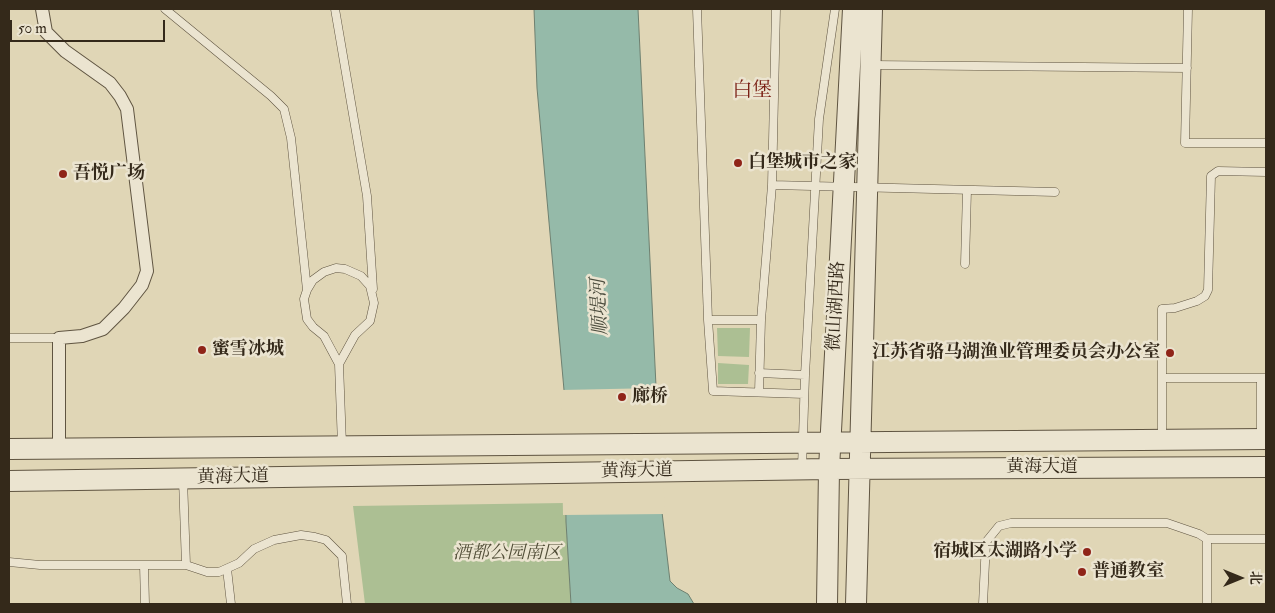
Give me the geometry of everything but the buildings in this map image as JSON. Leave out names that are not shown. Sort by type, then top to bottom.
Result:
[{"type":"street","points":[[42,9],[46,32],[65,51],[110,83],[120,96],[127,110],[147,272],[142,285],[124,308],[103,329],[82,336],[59,338],[59,448]]},
{"type":"street","name":"微山湖西路","points":[[827,604],[830,441],[853,9]]},
{"type":"street","name":"微山湖西路","points":[[856,604],[872,9]]},
{"type":"street","name":"黄海大道","points":[[9,449],[802,441],[861,443],[1263,439]]},
{"type":"street","name":"黄海大道","points":[[9,481],[802,469],[1266,467]]},
{"type":"lane","points":[[165,9],[271,96],[284,109],[291,138],[307,290],[304,304],[308,319],[313,327],[324,336],[339,364],[342,446]]},
{"type":"lane","points":[[335,9],[367,196],[373,294],[373,313],[370,321],[355,335],[339,364]]},
{"type":"lane","points":[[697,9],[712,391],[804,394]]},
{"type":"lane","points":[[759,392],[762,320],[772,185],[776,9]]},
{"type":"lane","points":[[802,469],[804,394],[819,119],[835,9]]},
{"type":"lane","points":[[1188,9],[1185,143],[1266,143]]},
{"type":"lane","points":[[850,65],[1187,68]]},
{"type":"lane","points":[[1162,440],[1162,309],[1175,308],[1206,296],[1208,290],[1211,176],[1218,171],[1266,172]]},
{"type":"lane","points":[[772,185],[1055,192]]},
{"type":"lane","points":[[965,264],[967,190]]},
{"type":"lane","points":[[307,290],[313,280],[324,272],[345,269],[361,276],[373,294]]},
{"type":"lane","points":[[708,320],[762,320]]},
{"type":"lane","points":[[9,338],[59,338]]},
{"type":"lane","points":[[759,374],[805,375]]},
{"type":"lane","points":[[1162,378],[1263,378],[1263,439]]},
{"type":"lane","points":[[183,479],[186,565]]},
{"type":"lane","points":[[983,604],[986,542],[991,534],[1004,524],[1166,523],[1199,534],[1206,539],[1266,540]]},
{"type":"lane","points":[[9,562],[40,565],[186,565],[208,572],[219,572],[239,563],[254,549],[274,540],[301,536],[315,537],[326,540],[342,556],[347,604]]},
{"type":"lane","points":[[1206,539],[1207,604]]},
{"type":"lane","points":[[144,565],[145,604]]},
{"type":"lane","points":[[228,568],[231,604]]},
{"type":"green space","points":[[717,328],[750,328],[749,357],[718,356]]},
{"type":"green space","points":[[718,363],[749,365],[748,384],[718,384]]},
{"type":"green space","name":"酒都公园南区","points":[[565,503],[571,604],[365,604],[353,506]]},
{"type":"water","name":"顺堤河","points":[[534,9],[638,9],[662,512],[670,581],[677,588],[688,594],[694,604],[571,604],[566,522],[564,390],[537,88]]},
{"type":"pier","points":[[658,388],[665,514],[563,515],[561,390]]},
{"type":"place","name":"白堡城市之家","points":[[738,163]]},
{"type":"place","name":"吾悦广场","points":[[63,174]]},
{"type":"place","name":"蜜雪冰城","points":[[202,350]]},
{"type":"place","name":"江苏省骆马湖渔业管理委员会办公室","points":[[1170,353]]},
{"type":"place","name":"廊桥","points":[[622,397]]},
{"type":"place","name":"宿城区太湖路小学","points":[[1087,552]]},
{"type":"place","name":"普通教室","points":[[1082,572]]},
{"type":"district","name":"白堡","points":[[752,92]]}]
